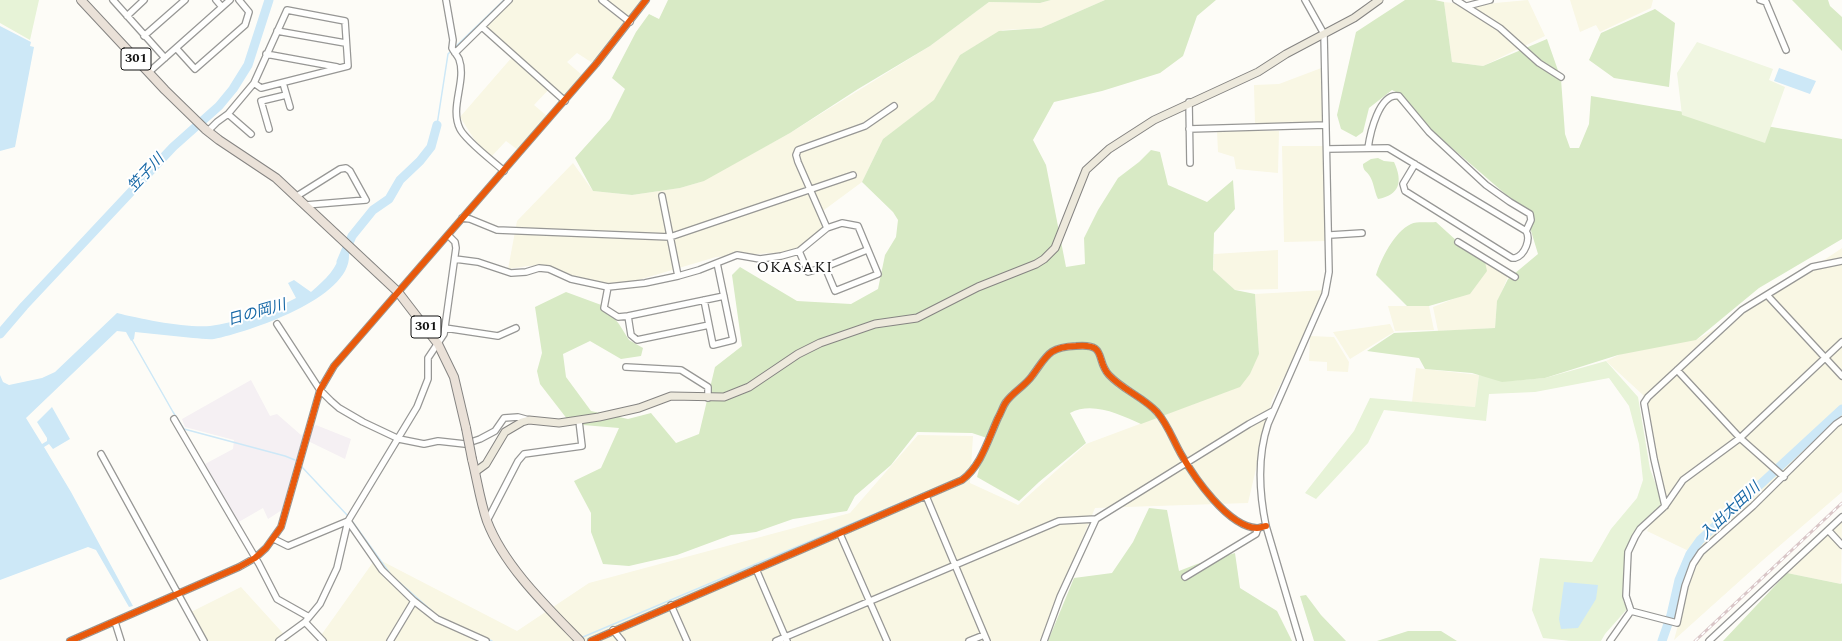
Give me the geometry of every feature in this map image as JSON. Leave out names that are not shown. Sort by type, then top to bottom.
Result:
[{"type":"highway","name":"301","points":[[83,3],[207,130],[276,178],[398,292],[438,344],[454,377],[487,521],[508,559],[526,583],[580,641]]},
{"type":"main road","points":[[475,472],[486,464],[505,432],[522,422],[529,420],[559,423],[579,421],[639,408],[671,396],[681,395],[708,398],[724,397],[749,386],[798,354],[820,343],[875,324],[916,318],[978,287],[1044,259],[1055,248],[1086,170],[1100,156],[1130,134],[1154,120],[1189,102],[1229,86],[1258,72],[1286,54],[1354,18],[1379,0]]},
{"type":"street","points":[[83,3],[91,0]]},
{"type":"street","points":[[112,0],[165,58]]},
{"type":"street","points":[[127,16],[144,0]]},
{"type":"street","points":[[144,36],[185,0]]},
{"type":"street","points":[[216,0],[222,6]]},
{"type":"street","points":[[149,72],[230,0]]},
{"type":"street","points":[[176,48],[194,69],[245,26],[250,12],[239,0]]},
{"type":"street","points":[[446,0],[454,51],[459,58],[460,70],[457,118],[459,129],[504,171]]},
{"type":"street","points":[[454,51],[482,27],[509,0]]},
{"type":"street","points":[[602,0],[630,22]]},
{"type":"street","points":[[70,641],[239,567],[255,558],[274,539],[281,527],[287,508],[297,466],[320,390],[334,366],[565,101],[630,22],[646,0]]},
{"type":"street","points":[[1300,641],[1266,526],[1262,509],[1259,471],[1263,438],[1273,411],[1325,294],[1329,272],[1330,235],[1324,34],[1305,0]]},
{"type":"street","points":[[1456,0],[1500,28],[1539,63],[1561,77]]},
{"type":"street","points":[[1467,6],[1490,0]]},
{"type":"street","points":[[1760,0],[1766,2],[1786,50]]},
{"type":"street","points":[[207,130],[228,114],[254,83],[286,10],[344,21],[348,66],[261,88],[254,83]]},
{"type":"street","points":[[482,27],[565,101]]},
{"type":"street","points":[[277,31],[345,43]]},
{"type":"street","points":[[266,54],[340,68]]},
{"type":"street","points":[[282,83],[290,107]]},
{"type":"street","points":[[269,129],[262,101],[286,95]]},
{"type":"street","points":[[1368,148],[1378,109],[1392,97],[1399,96],[1429,132],[1486,185],[1530,214],[1531,220],[1526,230],[1528,241],[1520,255],[1512,258],[1405,191],[1403,184],[1415,164]]},
{"type":"street","points":[[1189,102],[1190,163]]},
{"type":"street","points":[[827,228],[798,162],[796,155],[798,150],[865,126],[894,106]]},
{"type":"street","points":[[228,114],[252,134]]},
{"type":"street","points":[[1189,129],[1326,125]]},
{"type":"street","points":[[1327,149],[1388,148],[1526,230]]},
{"type":"street","points":[[297,196],[340,170],[346,168],[350,171],[366,200],[306,205]]},
{"type":"street","points":[[462,218],[470,219],[497,230],[670,237],[853,175]]},
{"type":"street","points":[[662,196],[678,276]]},
{"type":"street","points":[[455,259],[478,262],[511,273],[526,272],[539,268],[549,269],[571,279],[608,288],[645,283],[678,276],[737,256],[760,258],[781,256],[799,250],[827,228],[842,223],[858,226],[878,274],[835,291],[825,267]]},
{"type":"street","points":[[1330,235],[1362,234]]},
{"type":"street","points":[[279,641],[305,622],[323,600],[337,568],[348,521],[417,407],[428,379],[428,358],[438,344],[444,328],[456,248],[455,242],[448,235]]},
{"type":"street","points":[[1458,242],[1515,277]]},
{"type":"street","points":[[799,250],[808,272],[825,267],[867,250]]},
{"type":"street","points":[[1665,506],[1654,459],[1644,403],[1648,397],[1742,310],[1812,267],[1842,261]]},
{"type":"street","points":[[704,300],[713,345],[733,340],[717,263]]},
{"type":"street","points":[[608,288],[604,308],[618,317],[724,296]]},
{"type":"street","points":[[1767,295],[1842,376]]},
{"type":"street","points":[[628,316],[631,335],[637,340],[709,325]]},
{"type":"street","points":[[277,324],[320,390],[339,408],[399,439],[424,444],[438,441],[464,444],[495,432],[504,418],[518,417],[529,420]]},
{"type":"street","points":[[444,328],[498,336],[516,328]]},
{"type":"street","points":[[1631,611],[1626,596],[1628,552],[1640,529],[1665,506],[1683,480],[1740,438],[1842,342]]},
{"type":"street","points":[[591,641],[613,630],[840,534],[962,480],[970,474],[977,464],[1005,402],[1031,377],[1045,356],[1051,350],[1062,346],[1080,345],[1093,347],[1098,351],[1101,354],[1103,367],[1108,374],[1114,380],[1142,398],[1157,412],[1168,426],[1187,462],[1208,493],[1235,520],[1258,528],[1266,526]]},
{"type":"street","points":[[626,367],[681,370],[708,387],[708,398]]},
{"type":"street","points":[[1677,370],[1740,438],[1784,477]]},
{"type":"street","points":[[776,641],[786,639],[870,601],[1059,521],[1096,519],[1249,424],[1273,411]]},
{"type":"street","points":[[174,419],[255,558],[277,599],[309,617]]},
{"type":"street","points":[[1631,611],[1677,623],[1685,586],[1694,564],[1701,552],[1784,477],[1836,424],[1842,420]]},
{"type":"street","points":[[487,521],[518,461],[524,454],[582,446],[579,421]]},
{"type":"street","points":[[102,454],[204,641]]},
{"type":"street","points":[[926,496],[987,641]]},
{"type":"street","points":[[1709,641],[1842,517]]},
{"type":"street","points":[[1044,641],[1060,597],[1096,519]]},
{"type":"street","points":[[274,539],[288,546],[348,521]]},
{"type":"street","points":[[348,521],[382,570],[414,600],[437,619],[477,639],[486,641]]},
{"type":"street","points":[[1185,577],[1256,534],[1258,528]]},
{"type":"street","points":[[1828,530],[1842,545]]},
{"type":"street","points":[[840,534],[887,641]]},
{"type":"street","points":[[756,569],[786,639]]},
{"type":"street","points":[[390,641],[414,600]]},
{"type":"street","points":[[672,606],[687,641]]},
{"type":"street","points":[[1610,641],[1631,611]]},
{"type":"street","points":[[115,622],[121,641]]},
{"type":"street","points":[[305,622],[323,641]]},
{"type":"street","points":[[613,630],[622,641]]},
{"type":"street","points":[[969,641],[984,635]]},
{"type":"shaded area","points":[[506,0],[643,0],[594,64],[577,53],[567,62],[582,75],[564,96],[552,86],[534,105],[547,116],[518,150],[506,141],[491,157],[474,139],[460,117],[513,56],[482,27]]},
{"type":"shaded area","points":[[1051,0],[1105,0],[1041,28],[1003,30],[960,55],[934,101],[883,139],[862,182],[820,213],[827,228],[799,251],[716,257],[618,286],[571,275],[547,265],[508,269],[517,221],[573,163],[593,191],[632,195],[680,188],[700,182],[790,133],[930,46],[989,2],[1040,3]]},
{"type":"shaded area","points":[[1528,0],[1545,36],[1483,66],[1452,62],[1444,2],[1473,5]]},
{"type":"shaded area","points":[[1570,0],[1653,0],[1651,8],[1600,32],[1596,25],[1580,32]]},
{"type":"shaded area","points":[[1324,67],[1326,125],[1255,125],[1254,85],[1279,84]]},
{"type":"shaded area","points":[[1217,131],[1279,131],[1278,173],[1236,169],[1234,157],[1218,152]]},
{"type":"shaded area","points":[[1282,146],[1327,146],[1327,241],[1284,242]]},
{"type":"shaded area","points":[[1842,248],[1842,492],[1674,640],[1697,555],[1647,531],[1666,496],[1643,395],[1606,361],[1650,340],[1696,340],[1772,295]]},
{"type":"shaded area","points":[[1278,250],[1278,289],[1235,290],[1213,270],[1214,254]]},
{"type":"shaded area","points":[[1484,257],[1509,274],[1497,303],[1495,328],[1438,331],[1433,307],[1471,292]]},
{"type":"shaded area","points":[[1326,290],[1308,332],[1272,400],[1248,503],[1095,508],[1040,641],[317,641],[376,558],[517,631],[589,583],[850,513],[918,435],[973,436],[970,483],[1018,505],[1086,444],[1236,388],[1259,354],[1255,294]]},
{"type":"shaded area","points":[[1388,306],[1429,306],[1434,330],[1395,331]]},
{"type":"shaded area","points":[[1390,324],[1394,332],[1350,359],[1333,332]]},
{"type":"shaded area","points":[[1310,336],[1334,337],[1349,362],[1348,372],[1327,371],[1327,362],[1309,361]]},
{"type":"shaded area","points":[[1416,368],[1479,375],[1475,407],[1412,402]]},
{"type":"shaded area","points":[[251,380],[270,416],[277,414],[301,435],[316,425],[351,439],[345,459],[310,442],[302,442],[282,510],[268,519],[263,508],[237,523],[205,464],[233,449],[234,440],[185,427],[182,419]]},
{"type":"shaded area","points":[[1842,519],[1841,584],[1787,573],[1787,569]]},
{"type":"shaded area","points":[[241,587],[290,641],[207,641],[189,613]]},
{"type":"green space","points":[[0,0],[39,0],[30,40],[0,23]]},
{"type":"green space","points":[[668,0],[1051,0],[1040,3],[989,2],[930,46],[858,89],[790,133],[704,181],[680,188],[632,195],[593,191],[575,158],[610,119],[625,89],[612,78],[636,32],[649,14],[659,19]]},
{"type":"green space","points":[[1105,0],[1216,0],[1197,16],[1183,56],[1160,73],[1102,91],[1054,102],[1033,140],[1046,165],[1066,267],[1085,264],[1084,238],[1098,210],[1118,178],[1139,162],[1151,150],[1160,152],[1168,185],[1207,202],[1233,180],[1235,209],[1214,233],[1213,270],[1235,290],[1255,294],[1259,354],[1250,374],[1240,387],[1141,424],[1106,410],[1087,408],[1070,413],[1086,443],[1039,482],[1019,501],[977,477],[987,438],[972,433],[917,432],[891,465],[855,496],[847,511],[793,519],[756,532],[731,535],[677,555],[629,566],[603,564],[591,532],[591,513],[574,481],[601,468],[619,428],[571,424],[540,384],[537,371],[542,353],[535,307],[566,292],[604,306],[619,324],[629,340],[643,348],[641,356],[621,359],[590,341],[563,354],[566,377],[591,411],[628,419],[651,413],[676,443],[699,434],[715,367],[742,346],[732,275],[740,267],[797,301],[851,304],[878,289],[885,255],[896,237],[898,220],[893,212],[862,182],[883,139],[934,100],[960,55],[999,31],[1041,28]]},
{"type":"green space","points":[[1405,0],[1435,0],[1444,2],[1452,62],[1483,66],[1547,39],[1561,79],[1565,134],[1570,148],[1579,148],[1589,124],[1591,96],[1842,139],[1842,239],[1759,288],[1696,340],[1618,355],[1545,378],[1502,382],[1472,373],[1425,369],[1419,358],[1367,351],[1394,333],[1495,328],[1497,301],[1508,279],[1538,254],[1525,211],[1393,97],[1398,93],[1392,90],[1369,108],[1363,132],[1356,137],[1341,129],[1337,115],[1356,32]]},
{"type":"green space","points":[[1792,0],[1828,0],[1830,6],[1842,17],[1842,51]]},
{"type":"green space","points":[[1655,9],[1675,23],[1669,87],[1614,78],[1589,60],[1601,33]]},
{"type":"green space","points":[[1697,42],[1773,69],[1769,80],[1785,87],[1765,143],[1682,115],[1677,73]]},
{"type":"green space","points":[[1378,158],[1384,161],[1394,162],[1399,181],[1395,191],[1378,199],[1372,181],[1364,169],[1363,164],[1371,159]]},
{"type":"green space","points":[[1436,222],[1458,242],[1484,257],[1487,271],[1470,294],[1429,306],[1407,306],[1376,275],[1389,246],[1399,233],[1414,223]]},
{"type":"green space","points":[[1606,361],[1638,397],[1650,469],[1663,503],[1635,537],[1628,558],[1623,601],[1628,608],[1605,634],[1601,641],[1571,641],[1543,638],[1532,610],[1540,558],[1592,562],[1611,529],[1637,498],[1643,480],[1639,444],[1629,406],[1609,378],[1535,392],[1489,394],[1486,421],[1384,410],[1368,443],[1316,499],[1305,493],[1354,431],[1370,398],[1475,407],[1479,375],[1509,381],[1545,378]]},
{"type":"green space","points":[[1149,508],[1167,510],[1179,571],[1235,553],[1240,588],[1277,611],[1292,641],[1048,641],[1074,578],[1112,573],[1133,542]]},
{"type":"green space","points":[[1787,573],[1842,583],[1842,641],[1723,641]]},
{"type":"green space","points":[[1306,595],[1321,615],[1346,641],[1314,641],[1300,596]]},
{"type":"green space","points":[[1408,631],[1441,631],[1457,641],[1377,641]]},
{"type":"water","points":[[0,26],[31,42],[30,46],[34,47],[15,147],[0,151]]},
{"type":"water","points":[[1779,68],[1816,81],[1810,94],[1774,81]]},
{"type":"water","points":[[342,249],[349,255],[345,271],[334,285],[316,299],[273,321],[230,335],[212,339],[135,332],[134,339],[131,341],[126,332],[117,331],[26,418],[42,444],[47,441],[47,438],[37,422],[52,407],[70,439],[53,449],[49,444],[44,447],[71,492],[133,606],[129,607],[96,550],[88,547],[0,580],[0,375],[3,382],[9,385],[42,378],[55,372],[117,313],[188,326],[210,326],[238,320],[283,302],[284,304],[296,298],[288,283],[294,280],[311,292],[334,268]]},
{"type":"water","points":[[1564,582],[1598,585],[1596,599],[1578,628],[1561,629],[1559,619]]},
{"type":"waterway","name":"笠子川","points":[[0,334],[24,306],[173,147],[219,106],[233,89],[248,65],[269,0]]},
{"type":"waterway","points":[[437,125],[448,54],[504,0]]},
{"type":"waterway","name":"日の岡川","points":[[341,262],[352,236],[373,210],[389,199],[400,180],[420,161],[431,147],[437,125]]},
{"type":"waterway","points":[[132,340],[184,429],[295,460]]},
{"type":"waterway","name":"入出太田川","points":[[1662,641],[1671,615],[1679,580],[1690,554],[1700,540],[1842,409]]},
{"type":"waterway","points":[[301,466],[347,515]]},
{"type":"waterway","points":[[583,637],[936,488]]},
{"type":"waterway","points":[[352,521],[391,575],[432,611]]},
{"type":"waterway","points":[[435,614],[443,619]]},
{"type":"waterway","points":[[487,639],[492,641]]},
{"type":"railway","points":[[1695,641],[1842,503]]},
{"type":"cycle path","points":[[70,641],[239,567],[255,558],[266,548],[281,527],[320,390],[334,366],[596,64],[646,0]]},
{"type":"cycle path","points":[[591,641],[962,480],[969,474],[979,460],[1006,402],[1029,380],[1045,358],[1059,348],[1086,346],[1093,347],[1097,350],[1102,364],[1109,375],[1120,385],[1151,407],[1161,417],[1187,464],[1213,499],[1235,519],[1246,525],[1257,528],[1266,526]]},
{"type":"district","name":"OKASAKI","points":[[795,269]]}]
